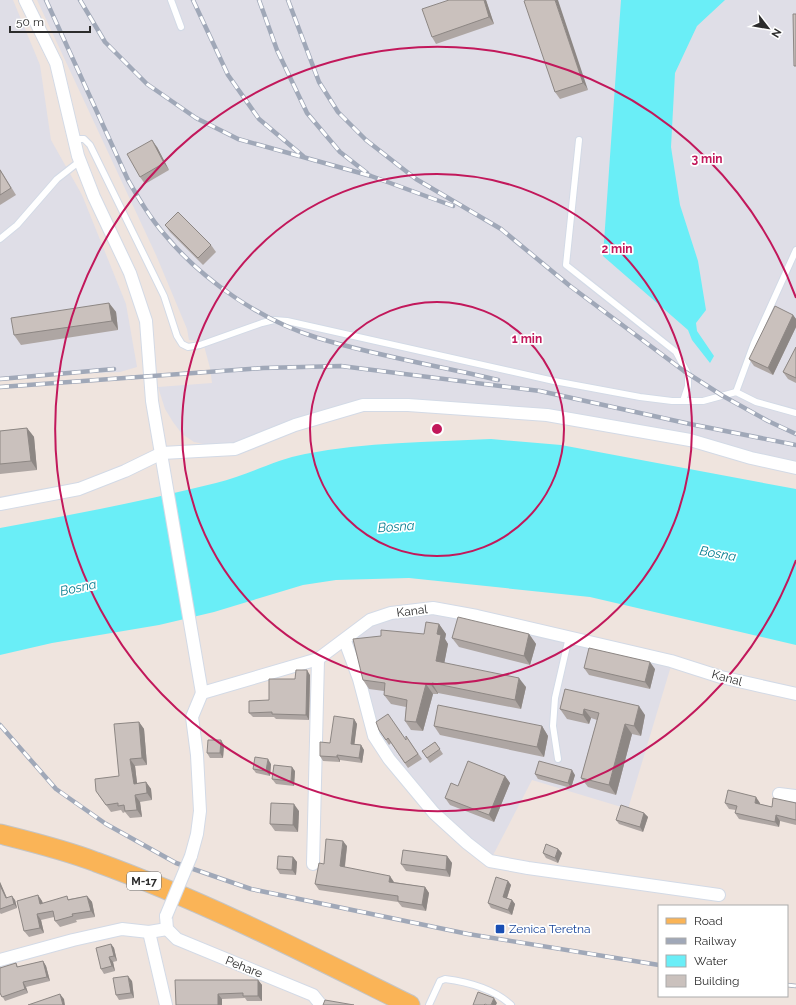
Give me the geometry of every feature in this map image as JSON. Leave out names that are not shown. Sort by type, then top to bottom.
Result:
[{"type":"main road","name":"M-17","points":[[0,834],[96,862],[170,891],[326,963],[410,1005]]},
{"type":"street","points":[[0,960],[73,940],[122,929],[149,932],[167,929],[166,916],[191,856],[197,834],[200,811],[197,755],[192,717],[202,693],[152,401],[146,321],[130,273],[80,161],[73,139],[56,63],[25,0]]},
{"type":"street","points":[[0,504],[79,489],[125,471],[162,453],[235,449],[295,424],[363,405],[408,404],[548,415],[690,440],[751,458],[796,468]]},
{"type":"street","name":"Kanal","points":[[202,693],[318,659],[345,641],[370,620],[391,613],[433,608],[477,616],[671,661],[721,677],[796,694]]},
{"type":"street","points":[[345,641],[359,679],[374,736],[389,759],[434,813],[467,843],[490,861],[528,868],[719,895]]},
{"type":"street","points":[[313,864],[318,659]]},
{"type":"street","points":[[779,794],[796,796]]},
{"type":"street","name":"Pehare","points":[[167,929],[171,935],[190,945],[313,995],[321,1005]]},
{"type":"street","points":[[149,932],[166,1005]]},
{"type":"lane","points":[[171,0],[181,27]]},
{"type":"lane","points":[[73,139],[84,138],[90,145],[164,296],[177,336],[182,344],[188,347],[200,345],[274,320],[287,321],[554,381],[640,397],[682,401],[703,401],[736,392],[756,402],[796,413]]},
{"type":"lane","points":[[579,140],[566,265],[676,352],[688,374],[688,386],[682,401]]},
{"type":"lane","points":[[0,230],[3,237],[16,225],[56,179],[80,161]]},
{"type":"lane","points":[[736,392],[754,343],[796,250]]},
{"type":"lane","points":[[558,759],[553,726],[555,698],[569,637]]},
{"type":"lane","points":[[429,1005],[440,981],[445,979],[477,986],[493,992],[511,1005]]},
{"type":"shaded area","points":[[0,0],[13,0],[40,65],[51,140],[82,195],[126,304],[137,367],[120,372],[0,377]]},
{"type":"shaded area","points":[[37,0],[796,0],[796,463],[715,442],[661,431],[365,402],[246,442],[209,445],[194,442],[182,434],[173,422],[165,409],[158,387],[212,383],[210,368],[203,342],[189,340],[187,329],[156,255]]},
{"type":"shaded area","points":[[434,610],[671,666],[628,809],[532,780],[490,861],[388,759],[344,642],[371,622]]},
{"type":"water","points":[[621,0],[725,0],[697,26],[675,73],[671,147],[680,205],[698,261],[706,310],[696,323],[697,331],[714,356],[710,363],[692,340],[688,330],[603,256]]},
{"type":"water","name":"Bosna","points":[[491,439],[561,445],[796,489],[796,645],[590,597],[409,578],[336,580],[303,585],[214,612],[159,625],[52,643],[0,655],[0,528],[189,490],[227,480],[282,460],[305,454],[374,445]]},
{"type":"building","points":[[449,0],[484,0],[489,17],[432,37],[422,9]]},
{"type":"building","points":[[555,0],[583,83],[555,92],[524,1]]},
{"type":"building","points":[[793,14],[796,14],[796,66],[794,66]]},
{"type":"building","points":[[152,140],[164,163],[140,177],[127,154]]},
{"type":"building","points":[[0,170],[11,188],[0,195]]},
{"type":"building","points":[[178,212],[211,245],[198,258],[165,225]]},
{"type":"building","points":[[109,303],[112,321],[14,335],[11,318]]},
{"type":"building","points":[[775,306],[793,315],[768,368],[749,359]]},
{"type":"building","points":[[796,347],[796,378],[783,372]]},
{"type":"building","points":[[27,428],[31,461],[0,464],[0,431]]},
{"type":"building","points":[[458,617],[529,634],[524,656],[452,638]]},
{"type":"building","points":[[426,622],[439,624],[437,634],[441,635],[436,661],[519,678],[515,700],[432,683],[431,685],[426,684],[416,722],[405,721],[407,700],[384,695],[385,683],[363,680],[353,639],[381,636],[381,630],[424,634]]},
{"type":"building","points":[[589,648],[650,662],[645,682],[584,668]]},
{"type":"building","points":[[296,670],[307,670],[306,715],[272,714],[272,712],[249,713],[249,701],[269,700],[269,679],[295,679]]},
{"type":"building","points":[[565,689],[639,706],[634,726],[625,724],[609,785],[581,778],[599,713],[584,709],[583,715],[560,709]]},
{"type":"building","points":[[438,705],[542,726],[537,747],[434,726]]},
{"type":"building","points":[[388,714],[418,754],[405,763],[388,738],[386,740],[379,730],[376,722]]},
{"type":"building","points":[[334,716],[354,719],[351,744],[361,745],[359,758],[337,755],[337,757],[320,756],[320,742],[330,743]]},
{"type":"building","points":[[139,722],[142,758],[130,759],[134,784],[146,782],[147,793],[135,795],[137,810],[125,811],[124,805],[118,806],[118,803],[106,805],[96,791],[95,779],[119,776],[114,724]]},
{"type":"building","points":[[208,740],[221,740],[220,753],[207,753]]},
{"type":"building","points":[[435,742],[440,749],[427,758],[422,751]]},
{"type":"building","points":[[255,757],[268,759],[266,771],[253,769]]},
{"type":"building","points":[[468,761],[505,776],[489,815],[445,798],[451,783],[458,786]]},
{"type":"building","points":[[539,761],[572,770],[568,783],[535,774]]},
{"type":"building","points":[[274,765],[292,767],[291,781],[272,779]]},
{"type":"building","points":[[728,790],[756,797],[755,803],[772,807],[773,798],[796,803],[796,820],[776,815],[775,822],[735,813],[737,806],[725,803]]},
{"type":"building","points":[[271,803],[294,804],[293,825],[270,824]]},
{"type":"building","points":[[621,805],[644,813],[640,827],[616,820]]},
{"type":"building","points":[[326,839],[343,841],[340,866],[390,876],[389,882],[425,887],[422,905],[398,901],[398,896],[315,884],[319,863],[324,864]]},
{"type":"building","points":[[546,844],[558,849],[555,858],[543,853]]},
{"type":"building","points":[[403,850],[447,856],[446,870],[401,864]]},
{"type":"building","points":[[278,856],[293,857],[292,870],[277,869]]},
{"type":"building","points":[[496,877],[508,881],[503,897],[512,900],[508,910],[488,903]]},
{"type":"building","points":[[0,885],[6,898],[12,896],[14,904],[0,909]]},
{"type":"building","points":[[38,895],[40,904],[67,896],[68,900],[87,896],[91,911],[72,914],[73,916],[55,921],[53,911],[37,914],[40,928],[24,931],[17,901]]},
{"type":"building","points":[[111,944],[114,956],[109,957],[112,966],[101,969],[96,948]]},
{"type":"building","points":[[43,961],[47,977],[23,982],[25,989],[2,997],[0,993],[0,968],[16,963],[17,967]]},
{"type":"building","points":[[128,976],[131,993],[116,995],[113,978]]},
{"type":"building","points":[[175,980],[258,980],[258,996],[243,996],[243,993],[218,994],[218,1005],[176,1005]]},
{"type":"building","points":[[478,992],[494,998],[491,1005],[473,1005]]},
{"type":"building","points":[[60,994],[63,1005],[28,1005]]},
{"type":"building","points":[[325,1000],[354,1005],[323,1005]]},
{"type":"railway","points":[[46,0],[128,180],[160,229],[180,252],[197,268],[234,297],[255,310],[297,331],[385,356],[498,380]]},
{"type":"railway","points":[[80,0],[105,42],[147,84],[196,118],[238,139],[371,176],[453,206]]},
{"type":"railway","points":[[193,0],[228,75],[259,119],[303,156]]},
{"type":"railway","points":[[259,0],[277,50],[307,113],[340,152],[367,173]]},
{"type":"railway","points":[[288,0],[319,82],[338,112],[366,140],[416,179],[501,229],[570,286],[684,371],[723,396],[768,421],[796,434]]},
{"type":"railway","points":[[0,387],[263,368],[341,366],[540,391],[690,424],[796,445]]},
{"type":"railway","points":[[0,379],[114,369]]},
{"type":"railway","points":[[0,725],[56,789],[106,824],[176,863],[251,889],[468,934],[658,965]]},
{"type":"railway","points":[[788,985],[796,986]]},
{"type":"place","name":"Zenica Teretna","points":[[500,929]]}]
